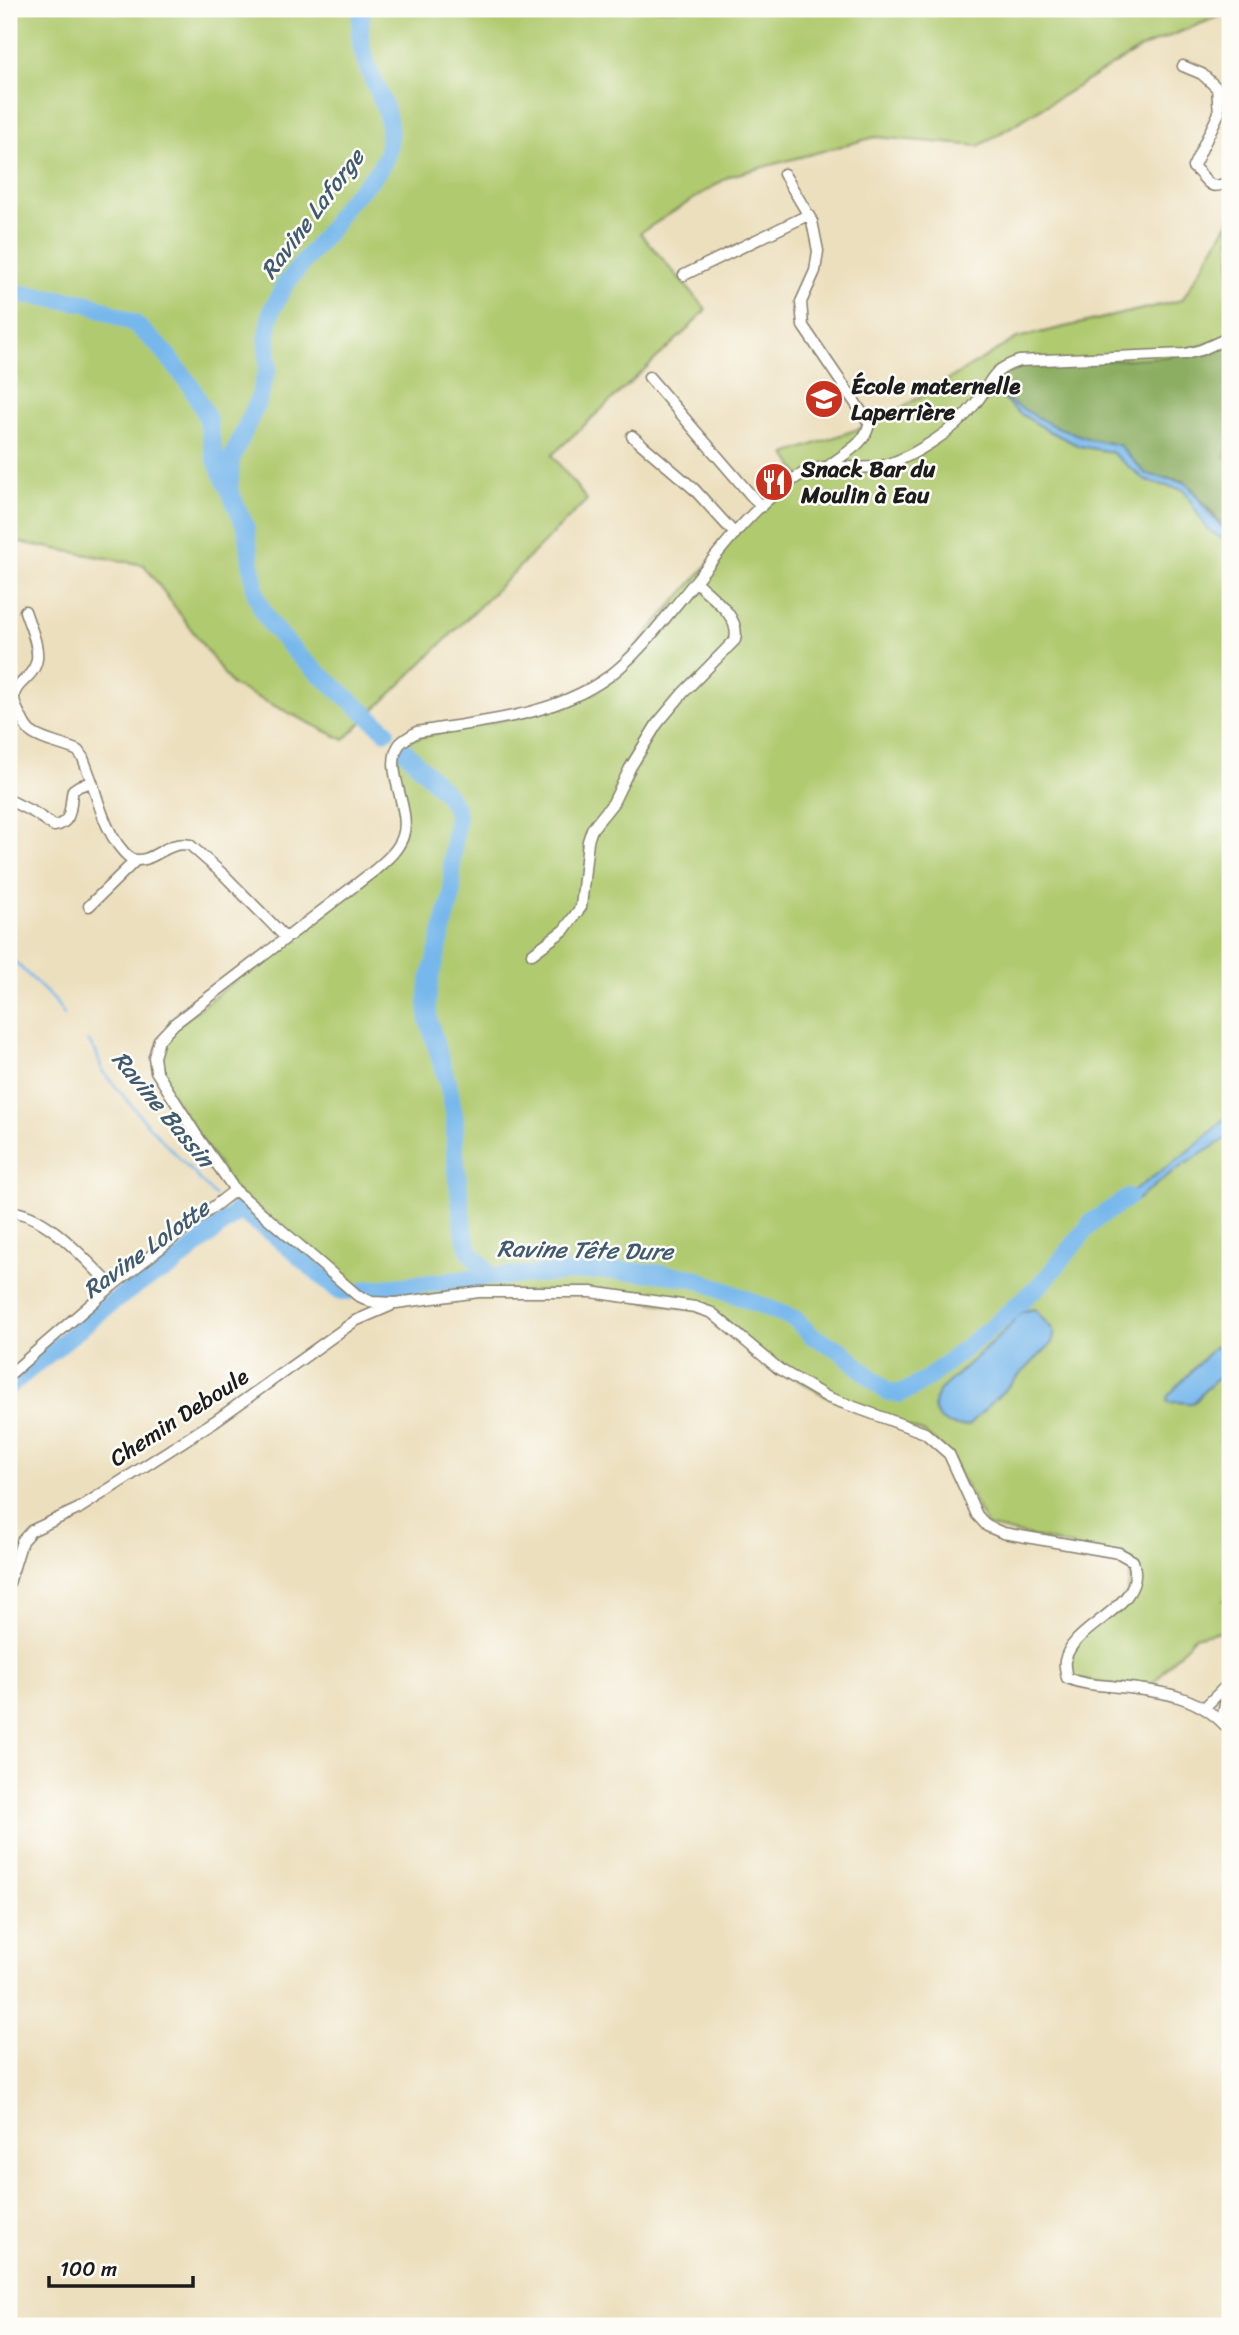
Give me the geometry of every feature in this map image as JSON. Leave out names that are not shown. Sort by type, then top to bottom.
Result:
[{"type":"street","points":[[1183,66],[1202,74],[1217,88],[1219,113],[1193,167],[1211,186],[1218,187],[1230,181]]},
{"type":"street","points":[[784,174],[810,218],[818,251],[815,271],[801,302],[803,326],[869,423],[868,432],[860,442],[830,465]]},
{"type":"street","points":[[684,275],[810,218]]},
{"type":"street","points":[[1230,337],[1185,354],[1019,361],[1003,366],[995,373],[977,402],[947,431],[913,453],[887,465],[817,467],[796,478],[761,507],[735,534],[640,649],[608,677],[574,696],[523,716],[417,732],[404,740],[396,752],[394,768],[406,821],[398,846],[375,870],[173,1024],[159,1040],[155,1057],[156,1071],[235,1190],[357,1295],[372,1302],[396,1303],[503,1291],[606,1293],[695,1307],[712,1313],[779,1369],[827,1397],[925,1433],[949,1454],[977,1515],[987,1526],[1003,1533],[1119,1553],[1133,1561],[1137,1571],[1134,1581],[1118,1606],[1072,1645],[1064,1663],[1067,1678],[1079,1683],[1185,1697],[1222,1721],[1230,1731]]},
{"type":"street","points":[[649,377],[761,507]]},
{"type":"street","points":[[632,436],[694,489],[735,534]]},
{"type":"street","points":[[532,954],[564,930],[581,907],[587,841],[592,829],[613,803],[630,768],[657,724],[735,640],[737,631],[734,621],[696,582]]},
{"type":"street","points":[[25,611],[37,651],[37,660],[16,690],[12,698],[13,704],[29,730],[78,751],[116,843],[123,852],[136,860]]},
{"type":"street","points":[[9,800],[54,826],[61,825],[70,815],[73,790],[92,782]]},
{"type":"street","points":[[89,906],[136,860],[154,856],[172,845],[190,845],[286,938]]},
{"type":"street","points":[[9,1375],[112,1286],[235,1190]]},
{"type":"street","points":[[9,1212],[34,1219],[53,1231],[112,1286]]},
{"type":"street","name":"Chemin Deboule","points":[[9,1583],[22,1541],[31,1531],[78,1509],[215,1421],[355,1321],[396,1303]]},
{"type":"street","points":[[1204,1708],[1229,1683]]},
{"type":"street","points":[[1222,1721],[1229,1683]]},
{"type":"green space","points":[[9,9],[1230,9],[1230,12],[1143,47],[979,146],[875,137],[730,176],[640,233],[706,309],[552,455],[587,500],[344,740],[232,685],[144,565],[12,541],[9,546]]},
{"type":"green space","points":[[1230,220],[1230,1596],[1224,1600],[1230,1612],[1230,1629],[1194,1637],[1147,1690],[1067,1678],[1072,1645],[1127,1594],[1133,1561],[987,1526],[949,1454],[925,1433],[827,1397],[779,1369],[712,1313],[591,1292],[372,1302],[235,1190],[156,1071],[159,1040],[375,870],[403,835],[394,768],[404,740],[523,716],[608,677],[735,534],[800,476],[786,454],[878,422],[1017,338],[1182,300]]},
{"type":"green space","points":[[1230,337],[1230,443],[1224,457],[1230,461],[1228,532],[1187,484],[1145,474],[1115,445],[1076,435],[1048,424],[1021,410],[988,382],[1003,366],[1165,357]]},
{"type":"water","points":[[1000,396],[1050,424],[1089,439],[1119,445],[1146,474],[1187,483],[1230,535],[1230,543],[1210,531],[1203,523],[1184,490],[1146,481],[1111,452],[1079,446],[1049,431],[1019,413]]},
{"type":"water","points":[[1230,1113],[1230,1136],[1171,1173],[1133,1203],[1125,1207],[1109,1208],[1112,1202],[1129,1194],[1198,1144]]},
{"type":"water","points":[[1035,1309],[1053,1330],[1051,1344],[969,1425],[945,1423],[936,1413],[934,1406],[940,1390],[1007,1329],[1016,1317],[1024,1311]]},
{"type":"water","points":[[1215,1346],[1225,1360],[1224,1371],[1220,1376],[1194,1402],[1167,1401],[1168,1396]]},
{"type":"waterway","name":"Ravine Laforge","points":[[230,483],[231,460],[258,401],[268,368],[267,337],[271,312],[284,286],[335,223],[340,212],[373,177],[386,156],[389,127],[386,111],[366,64],[362,47],[360,29],[363,9]]},
{"type":"waterway","points":[[9,278],[23,294]]},
{"type":"waterway","name":"Ravine Tête Dure","points":[[9,292],[86,303],[100,308],[135,324],[163,350],[191,386],[207,417],[215,458],[246,528],[256,595],[271,625],[300,657],[386,731]]},
{"type":"waterway","name":"Ravine Tête Dure","points":[[405,751],[445,792],[457,815],[452,861],[452,895],[429,984],[427,1004],[429,1022],[449,1088],[455,1119],[455,1150],[463,1229],[470,1252],[489,1277]]},
{"type":"waterway","name":"Ravine Bassin","points":[[9,956],[55,1001],[64,1015]]},
{"type":"waterway","name":"Ravine Bassin","points":[[88,1041],[96,1052],[103,1072],[215,1196]]},
{"type":"waterway","name":"Ravine Tête Dure","points":[[365,1290],[489,1277],[602,1270],[694,1278],[795,1319],[812,1336],[840,1350],[887,1392],[898,1394],[928,1378],[998,1322],[1045,1280],[1093,1221],[1128,1198]]},
{"type":"waterway","name":"Ravine Bassin","points":[[228,1203],[239,1210]]},
{"type":"waterway","name":"Ravine Lolotte","points":[[9,1386],[106,1307],[141,1282],[171,1267],[239,1210],[272,1233],[338,1290],[347,1292]]},
{"type":"place","name":"École maternelle Laperrière","points":[[824,399]]},
{"type":"place","name":"Snack Bar du Moulin à Eau","points":[[774,482]]}]
